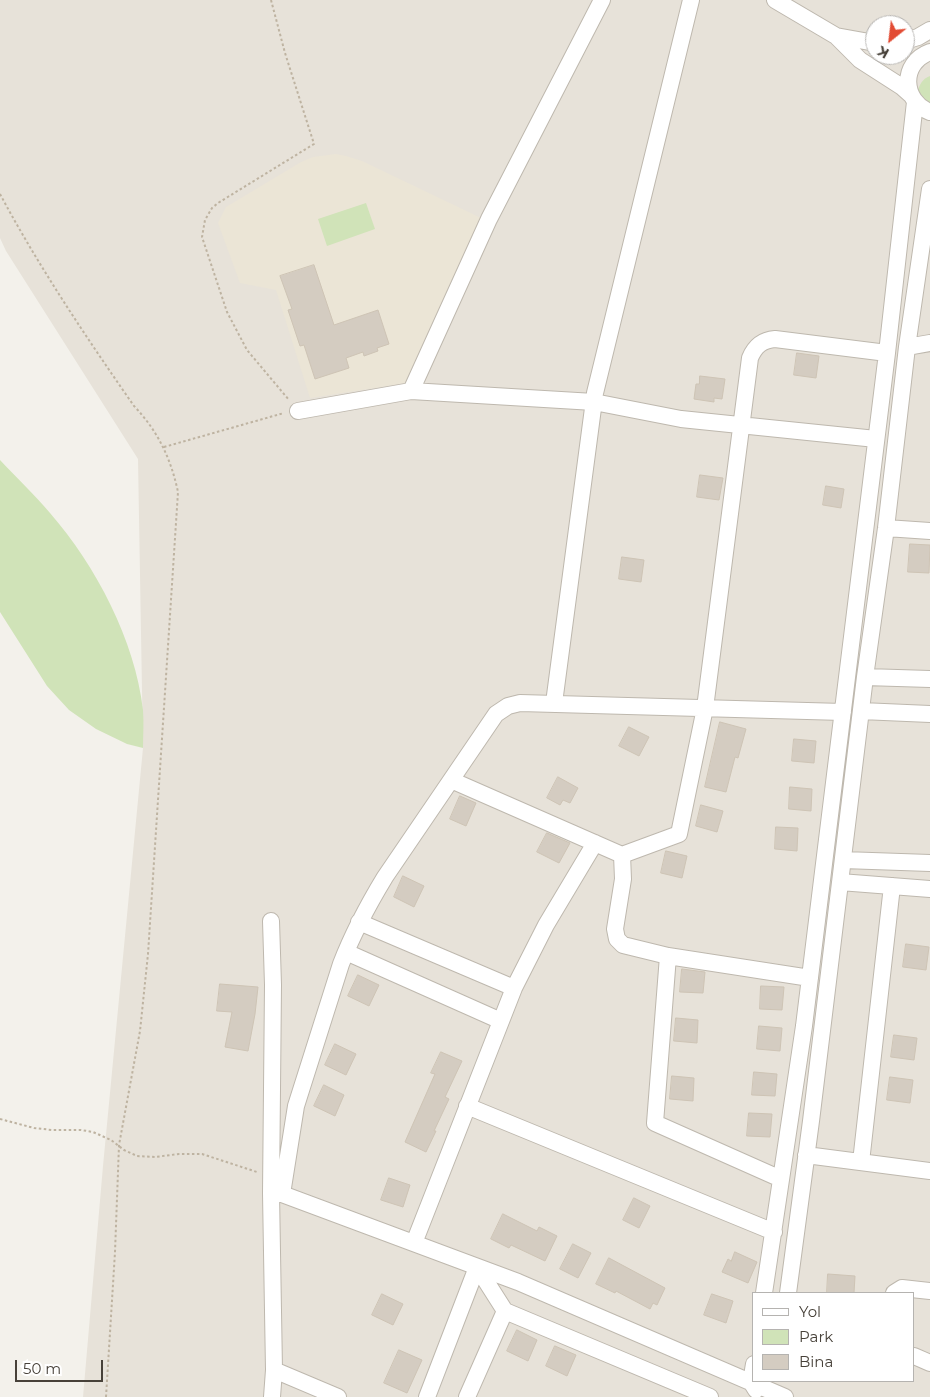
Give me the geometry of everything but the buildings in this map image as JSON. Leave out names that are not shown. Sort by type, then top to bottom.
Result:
[{"type":"street","points":[[411,391],[489,218],[602,0]]},
{"type":"street","points":[[554,704],[595,393],[691,0]]},
{"type":"street","points":[[774,0],[836,36],[860,60],[902,87],[921,108],[930,112]]},
{"type":"street","points":[[915,38],[930,30]]},
{"type":"street","points":[[836,36],[865,41]]},
{"type":"street","points":[[764,1292],[810,978],[887,353],[913,99],[908,87],[908,79],[918,54]]},
{"type":"street","points":[[788,1292],[865,677],[886,528],[907,347],[930,189]]},
{"type":"street","points":[[451,780],[622,855],[679,834],[706,708],[750,358],[756,347],[765,341],[775,339],[887,353]]},
{"type":"street","points":[[907,347],[930,343]]},
{"type":"street","points":[[298,410],[411,391],[594,402],[681,419],[876,438]]},
{"type":"street","points":[[886,528],[930,531]]},
{"type":"street","points":[[865,677],[930,680]]},
{"type":"street","points":[[275,1188],[296,1106],[346,952],[359,922],[385,876],[491,720],[503,709],[520,703],[843,712]]},
{"type":"street","points":[[861,711],[930,714]]},
{"type":"street","points":[[414,1243],[514,988],[546,925],[595,843]]},
{"type":"street","points":[[622,855],[623,879],[615,929],[618,939],[626,947],[668,956],[810,978]]},
{"type":"street","points":[[843,860],[930,863]]},
{"type":"street","points":[[840,882],[930,889]]},
{"type":"street","points":[[861,1162],[892,886]]},
{"type":"street","points":[[271,921],[275,1188],[274,1370],[272,1397]]},
{"type":"street","points":[[359,922],[514,988]]},
{"type":"street","points":[[346,952],[501,1021]]},
{"type":"street","points":[[668,956],[655,1123],[782,1179]]},
{"type":"street","points":[[468,1106],[774,1232]]},
{"type":"street","points":[[806,1155],[930,1170]]},
{"type":"street","points":[[275,1188],[518,1282],[774,1393]]},
{"type":"street","points":[[477,1267],[505,1311],[710,1397]]},
{"type":"street","points":[[427,1397],[477,1267]]},
{"type":"street","points":[[896,1292],[902,1288],[930,1291]]},
{"type":"street","points":[[468,1397],[505,1311]]},
{"type":"street","points":[[915,1356],[930,1363]]},
{"type":"street","points":[[274,1370],[338,1397]]},
{"type":"street","points":[[751,1382],[752,1376]]},
{"type":"path","points":[[164,447],[298,410],[246,350],[227,312],[202,237],[205,220],[218,203],[314,144],[271,0]]},
{"type":"path","points":[[0,194],[25,239],[72,314],[164,447],[178,492],[148,954],[140,1030],[119,1145],[115,1252],[106,1397]]},
{"type":"path","points":[[0,1119],[34,1128],[93,1132],[119,1145],[130,1154],[142,1157],[202,1154],[275,1188]]},
{"type":"shaded area","points":[[0,0],[930,0],[930,1397],[83,1397],[143,748],[138,459],[6,251],[0,238]]},
{"type":"shaded area","points":[[336,154],[362,161],[481,218],[407,383],[310,398],[276,290],[240,283],[218,223],[226,207],[301,162],[313,157]]},
{"type":"green space","points":[[930,76],[930,113],[917,94],[921,83]]},
{"type":"green space","points":[[366,203],[375,229],[327,246],[318,219]]},
{"type":"green space","points":[[0,460],[38,499],[67,534],[98,580],[111,605],[132,657],[139,684],[143,710],[143,748],[127,744],[96,729],[69,710],[47,686],[0,612]]}]
